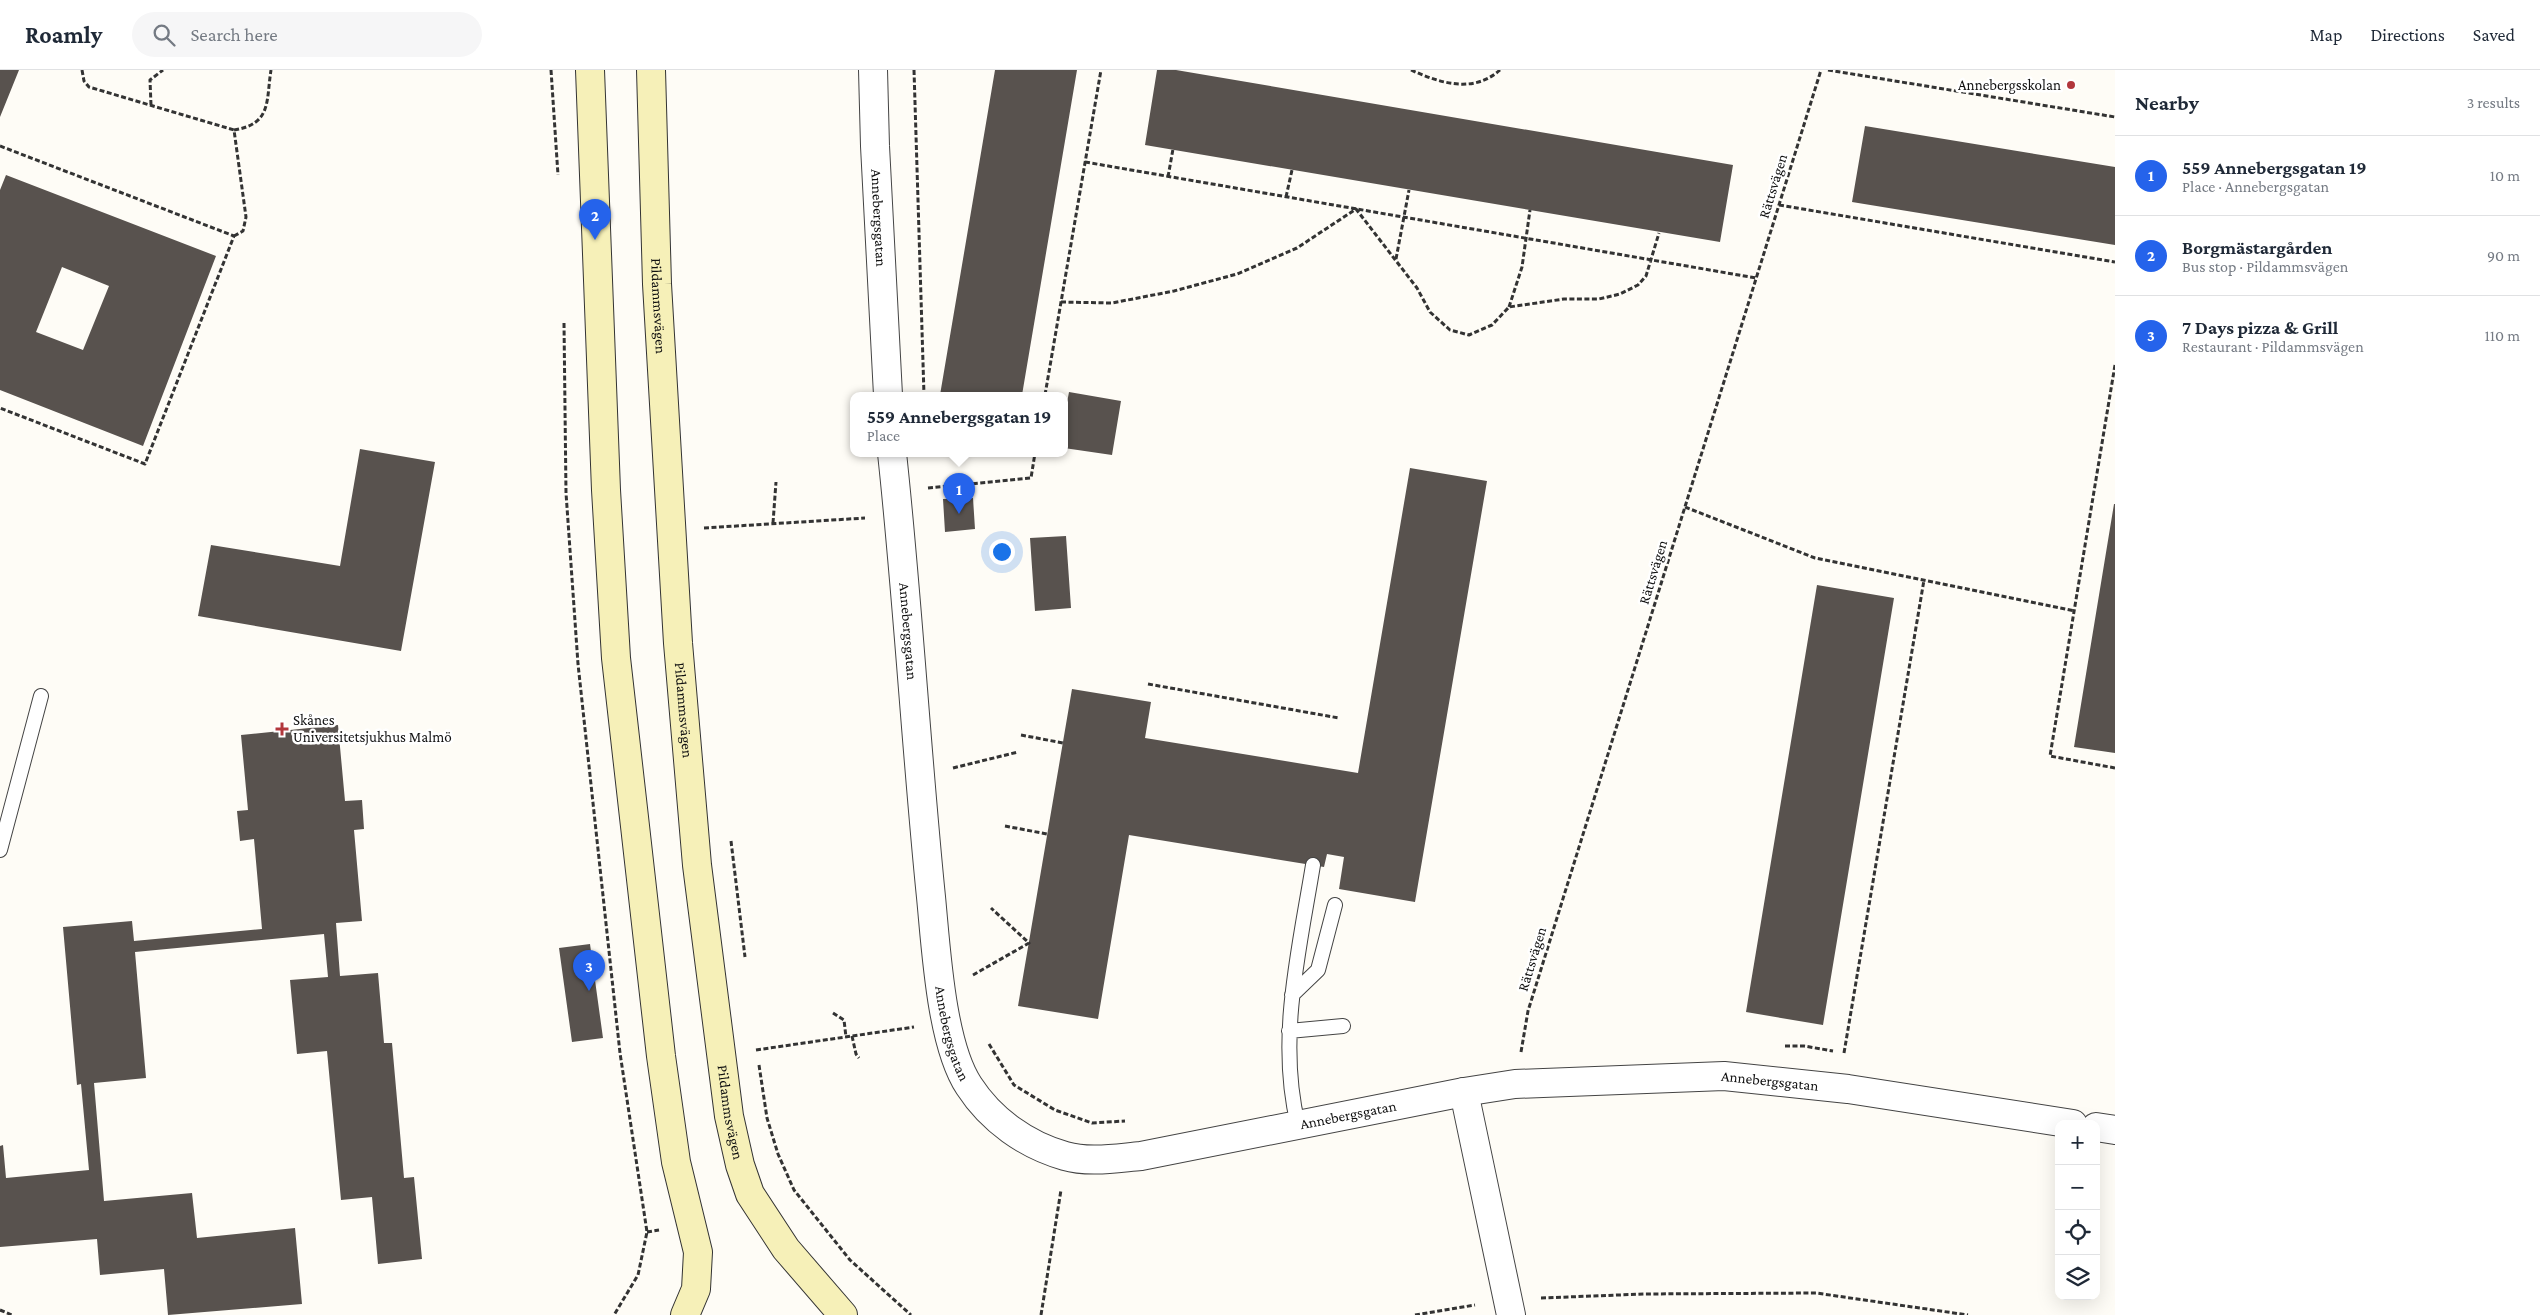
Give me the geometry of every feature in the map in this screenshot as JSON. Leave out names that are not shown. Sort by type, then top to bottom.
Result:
[{"type":"main road","points":[[590,70],[605,481],[616,658],[661,1056],[676,1162],[698,1252],[696,1289],[685,1315]]},
{"type":"main road","name":"Pildammsvägen","points":[[651,70],[656,284],[678,643],[697,865],[729,1116],[740,1165],[750,1194],[786,1249],[843,1315]]},
{"type":"street","name":"Annebergsgatan","points":[[873,70],[888,392]]},
{"type":"street","name":"Annebergsgatan","points":[[892,457],[899,516],[919,782],[938,967],[946,1019],[955,1053],[968,1085],[987,1110],[1012,1132],[1066,1157],[1100,1160],[1141,1156],[1464,1092],[1515,1084],[1724,1076],[1848,1089],[2055,1121]]},
{"type":"street","points":[[1464,1092],[1510,1307]]},
{"type":"street","points":[[2100,1128],[2115,1130]]},
{"type":"lane","points":[[0,850],[41,696]]},
{"type":"lane","points":[[1298,1125],[1292,1099],[1288,1045],[1292,996],[1313,866]]},
{"type":"lane","points":[[1292,996],[1318,970],[1335,905]]},
{"type":"lane","points":[[1289,1031],[1343,1026]]},
{"type":"path","points":[[82,70],[84,81],[89,87],[234,130],[249,128],[262,117],[269,97],[271,70]]},
{"type":"path","points":[[151,105],[150,80],[163,70]]},
{"type":"path","points":[[914,70],[924,392]]},
{"type":"path","points":[[1046,392],[1101,70]]},
{"type":"path","points":[[1410,70],[1436,81],[1469,86],[1500,70]]},
{"type":"path","name":"Rättsvägen","points":[[1515,1084],[1528,1011],[1821,70]]},
{"type":"path","points":[[1828,70],[2115,117]]},
{"type":"path","points":[[0,408],[145,464],[234,236],[243,231],[246,218],[234,130]]},
{"type":"path","points":[[0,146],[234,236]]},
{"type":"path","points":[[1168,177],[1173,149]]},
{"type":"path","points":[[1085,162],[1756,278]]},
{"type":"path","points":[[1286,196],[1292,170]]},
{"type":"path","points":[[1396,260],[1409,190]]},
{"type":"path","points":[[1779,206],[2115,262]]},
{"type":"path","points":[[1061,302],[1112,303],[1174,291],[1237,274],[1297,248],[1356,209]]},
{"type":"path","points":[[1356,209],[1417,288],[1430,312],[1450,330],[1469,335],[1492,325],[1509,307],[1522,267],[1530,210]]},
{"type":"path","points":[[1509,307],[1564,299],[1598,299],[1620,294],[1638,284],[1646,276],[1660,232]]},
{"type":"path","points":[[2115,365],[2050,756],[2115,768]]},
{"type":"path","points":[[928,488],[1031,478],[1034,457]]},
{"type":"path","points":[[773,524],[776,482]]},
{"type":"path","points":[[1685,507],[1815,558],[2075,611]]},
{"type":"path","points":[[704,528],[899,516]]},
{"type":"path","points":[[703,518],[704,537]]},
{"type":"path","points":[[1844,1053],[1924,580]]},
{"type":"path","points":[[1148,684],[1339,718]]},
{"type":"path","points":[[1021,735],[1063,743]]},
{"type":"path","points":[[950,768],[1018,752]]},
{"type":"path","points":[[1006,826],[1047,834]]},
{"type":"path","points":[[731,840],[746,964]]},
{"type":"path","points":[[968,978],[1029,943],[991,908]]},
{"type":"path","points":[[833,1013],[844,1020],[846,1037]]},
{"type":"path","points":[[756,1050],[910,1028],[946,1019]]},
{"type":"path","points":[[852,1036],[856,1054],[860,1058]]},
{"type":"path","points":[[755,1040],[768,1118],[778,1154],[794,1190],[850,1260],[912,1315]]},
{"type":"path","points":[[1041,1315],[1066,1157]]},
{"type":"path","points":[[614,1315],[638,1275],[648,1232]]},
{"type":"path","points":[[1415,1315],[1644,1294],[1816,1293],[1968,1315]]},
{"type":"path","points":[[0,1310],[12,1315]]},
{"type":"building","points":[[0,70],[19,70],[0,117]]},
{"type":"building","points":[[995,70],[1077,70],[1023,392],[941,392]]},
{"type":"building","points":[[1157,70],[1176,70],[1733,165],[1720,242],[1145,145]]},
{"type":"building","points":[[1865,126],[2115,167],[2115,245],[1852,202]]},
{"type":"building","points":[[6,175],[216,256],[143,446],[0,390],[0,190]],"holes":[[[62,267],[109,286],[83,350],[36,332]]]},
{"type":"building","points":[[1069,392],[1121,401],[1112,455],[1068,449]]},
{"type":"building","points":[[360,449],[435,462],[401,651],[198,616],[211,545],[340,566]]},
{"type":"building","points":[[1410,468],[1487,481],[1415,902],[1339,889],[1344,857],[1327,854],[1324,867],[1129,835],[1098,1019],[1018,1006],[1072,689],[1151,702],[1145,738],[1358,773]]},
{"type":"building","points":[[973,498],[975,529],[945,532],[943,499]]},
{"type":"building","points":[[2115,504],[2115,753],[2074,747]]},
{"type":"building","points":[[1066,536],[1071,608],[1035,611],[1030,538]]},
{"type":"building","points":[[1817,585],[1894,598],[1823,1025],[1746,1012]]},
{"type":"building","points":[[338,725],[345,801],[362,800],[364,829],[354,830],[362,921],[336,923],[340,976],[378,973],[384,1043],[392,1043],[404,1178],[414,1177],[422,1259],[378,1264],[372,1197],[341,1200],[327,1051],[297,1054],[290,980],[328,977],[324,934],[135,952],[146,1078],[94,1083],[104,1201],[192,1193],[197,1238],[295,1228],[302,1304],[168,1315],[164,1269],[100,1275],[97,1239],[0,1247],[0,1146],[3,1145],[6,1178],[89,1170],[81,1084],[77,1085],[63,927],[132,921],[134,941],[262,929],[254,839],[240,841],[237,811],[248,810],[241,735]]},
{"type":"building","points":[[590,944],[603,1038],[572,1042],[559,948]]},
{"type":"place","name":"Annebergsskolan","points":[[2071,85]]},
{"type":"place","name":"Borgmästargården","points":[[595,240]]},
{"type":"place","name":"559 Annebergsgatan 19","points":[[959,514]]},
{"type":"place","name":"Skånes Universitetsjukhus Malmö","points":[[282,729]]},
{"type":"place","name":"7 Days pizza & Grill","points":[[589,991]]}]
